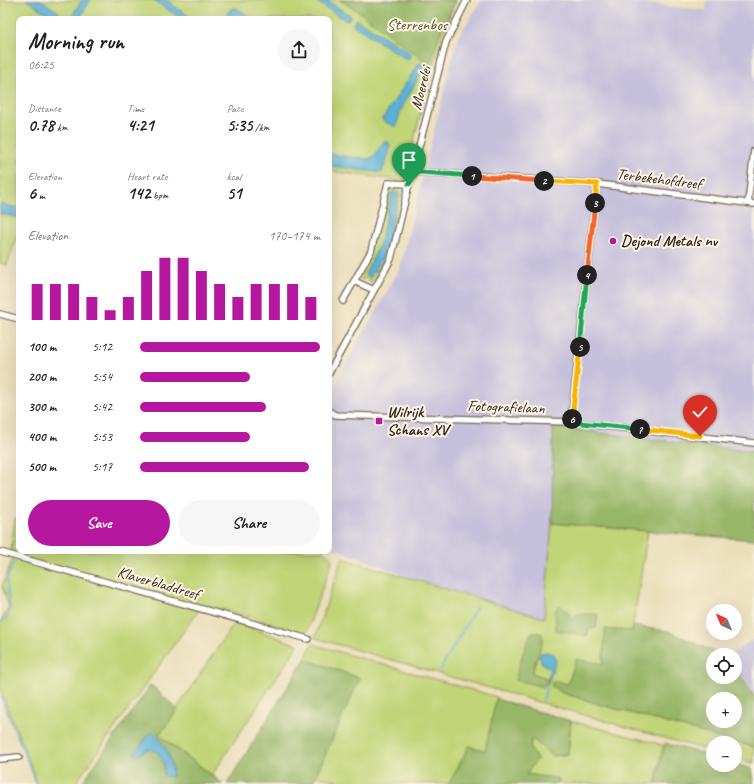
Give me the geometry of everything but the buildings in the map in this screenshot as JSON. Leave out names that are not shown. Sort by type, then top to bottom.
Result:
[{"type":"street","name":"Moerelei","points":[[332,367],[391,259],[409,184],[417,170],[415,162],[446,42],[467,0]]},
{"type":"street","points":[[751,203],[754,151]]},
{"type":"street","name":"Terbekehofdreef","points":[[417,170],[420,172],[597,184],[751,203]]},
{"type":"street","points":[[343,301],[371,251],[388,182],[409,184]]},
{"type":"street","points":[[571,422],[597,184]]},
{"type":"street","points":[[354,281],[374,290]]},
{"type":"street","points":[[0,314],[16,318]]},
{"type":"street","name":"Fotografielaan","points":[[332,413],[335,415],[571,422],[754,442]]},
{"type":"street","name":"Klaverbladdreef","points":[[0,552],[308,639]]},
{"type":"street","points":[[0,759],[18,757]]},
{"type":"shaded area","points":[[482,0],[608,0],[706,10],[707,0],[754,0],[754,452],[553,427],[552,523],[544,619],[437,588],[332,546],[332,390],[400,268],[454,50],[461,32]]},
{"type":"shaded area","points":[[754,639],[754,696],[742,679],[742,648],[740,648]]},
{"type":"green space","points":[[0,0],[455,0],[427,90],[405,181],[332,171],[332,16],[16,16],[16,240],[7,265],[0,263]]},
{"type":"green space","name":"Sterrenbos","points":[[339,0],[457,0],[442,29],[430,65],[358,11]]},
{"type":"green space","points":[[393,185],[393,189],[402,191],[387,253],[372,282],[364,278],[362,281],[361,274],[389,188]]},
{"type":"green space","points":[[553,427],[754,452],[754,540],[552,523]]},
{"type":"green space","points":[[15,518],[16,554],[327,554],[331,557],[332,561],[305,633],[203,604],[75,784],[36,784],[34,773],[0,689],[0,623],[9,607],[2,586],[15,552],[11,551]]},
{"type":"green space","points":[[552,523],[648,531],[632,631],[604,664],[598,704],[714,736],[706,736],[706,750],[315,638],[342,558],[544,618]],"holes":[[[543,639],[532,673],[520,664],[523,653]]]},
{"type":"green space","points":[[559,605],[573,617],[578,614],[598,614],[596,628],[589,629],[587,636],[556,630],[555,611]]},
{"type":"green space","points":[[235,622],[298,645],[212,775],[159,735]]},
{"type":"green space","points":[[633,626],[668,631],[706,648],[706,684],[742,684],[742,679],[754,696],[754,747],[742,744],[742,736],[714,736],[562,693],[551,686],[553,680],[568,684],[576,659],[603,664],[605,629],[632,631]]},
{"type":"green space","points":[[531,633],[541,633],[543,639],[532,673],[547,678],[544,687],[515,680]]},
{"type":"green space","points":[[312,644],[497,697],[485,751],[469,746],[449,784],[352,784],[315,776],[360,678],[305,659]]},
{"type":"green space","points":[[305,659],[360,678],[312,784],[227,784]]},
{"type":"green space","points":[[151,685],[178,710],[159,735],[223,784],[81,784]]},
{"type":"green space","points":[[496,699],[571,721],[568,754],[553,756],[531,738],[530,748],[537,759],[526,774],[559,779],[558,784],[449,784],[469,746],[485,751]]},
{"type":"green space","points":[[571,721],[663,745],[655,784],[558,784],[559,779],[526,774],[537,759],[530,748],[532,738],[553,756],[568,754]]},
{"type":"green space","points":[[665,743],[706,755],[706,772],[742,772],[742,766],[752,769],[754,779],[753,784],[656,784]]},
{"type":"green space","points":[[742,744],[754,747],[754,763],[742,760]]},
{"type":"water","points":[[26,0],[41,0],[59,12],[56,16],[51,16]]},
{"type":"water","points":[[82,0],[91,0],[81,16],[72,16]]},
{"type":"water","points":[[153,0],[166,0],[189,16],[177,16]]},
{"type":"water","points":[[314,0],[326,0],[351,16],[347,21]]},
{"type":"water","points":[[236,8],[249,16],[226,15],[231,9]]},
{"type":"water","points":[[356,19],[412,54],[411,57],[406,59],[353,25]]},
{"type":"water","points":[[420,62],[423,65],[423,69],[401,110],[396,127],[382,120],[383,118]]},
{"type":"water","points":[[384,142],[388,142],[390,145],[389,153],[382,173],[332,166],[332,154],[369,159],[374,156]]},
{"type":"water","points":[[392,192],[398,193],[398,197],[385,253],[370,278],[365,274],[379,246]]},
{"type":"water","points":[[0,204],[16,207],[16,217],[0,214]]},
{"type":"water","points":[[548,652],[553,654],[556,661],[547,686],[550,669],[542,663],[539,656],[541,653]]},
{"type":"water","points":[[151,732],[160,739],[164,745],[172,766],[172,777],[164,775],[164,763],[157,751],[147,749],[138,756],[135,756],[134,754]]},
{"type":"waterway","points":[[0,623],[5,619],[10,609],[7,580],[14,562]]},
{"type":"waterway","points":[[440,670],[477,606]]},
{"type":"waterway","points":[[543,700],[547,686]]},
{"type":"waterway","points":[[0,695],[33,774],[35,784]]},
{"type":"place","name":"Dejond Metals nv","points":[[613,241]]},
{"type":"place","name":"Wilrijk Schans XV","points":[[379,421]]},
{"type":"route","points":[[409,184],[417,170],[420,172],[597,184],[571,422],[700,436]]}]
